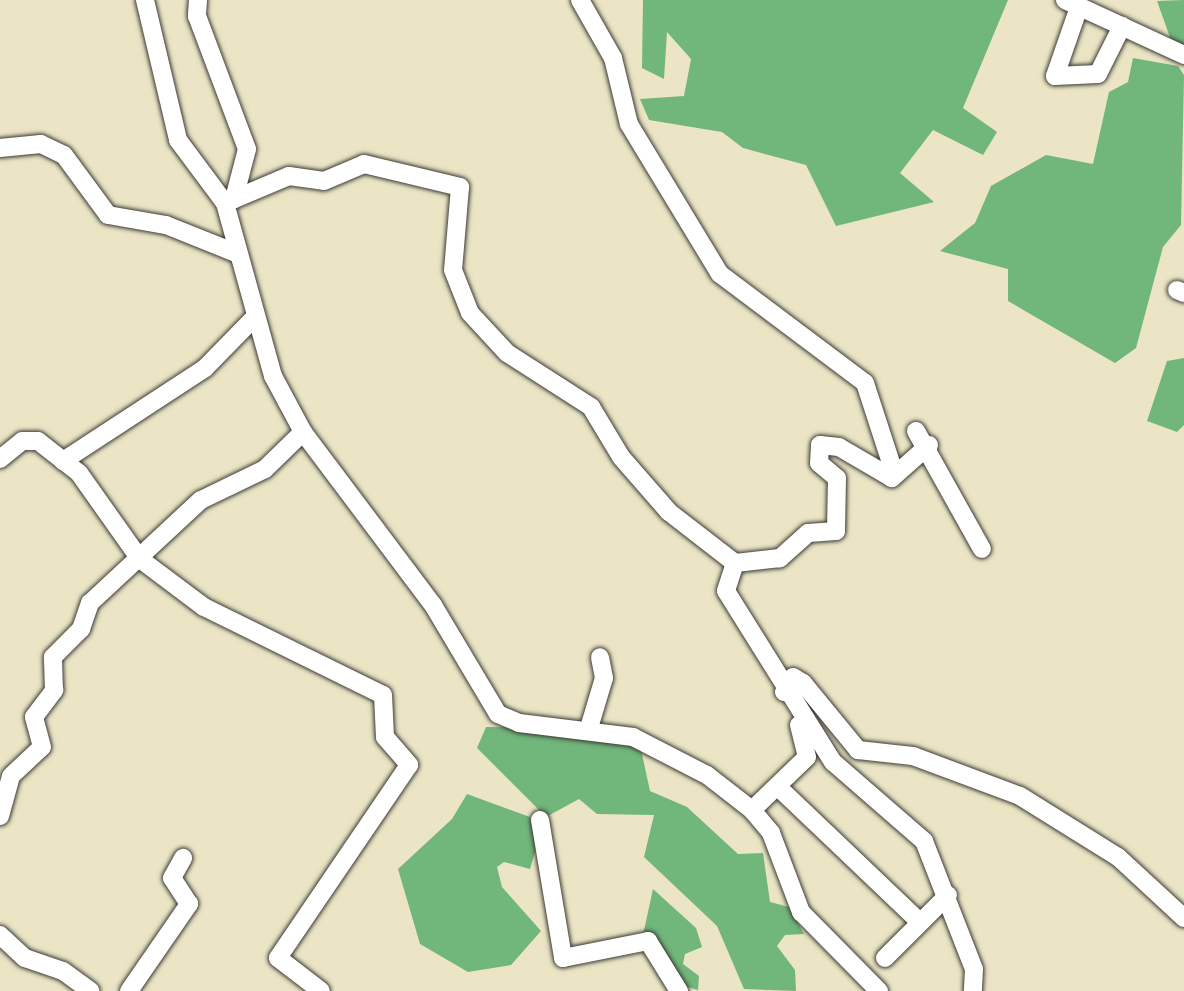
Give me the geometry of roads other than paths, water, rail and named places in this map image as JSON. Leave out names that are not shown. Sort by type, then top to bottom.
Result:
[{"type":"street","points":[[145,0],[178,140],[230,201]]},
{"type":"street","points":[[198,0],[197,16],[247,149],[230,201],[236,253],[253,319],[303,432],[433,605],[498,714],[519,723],[589,728],[633,737],[686,762],[752,810],[771,833],[801,912],[879,991]]},
{"type":"street","points":[[580,0],[613,58],[629,124],[720,274],[865,383],[894,472]]},
{"type":"street","points":[[1122,26],[1098,74],[1055,76],[1072,3],[1122,26],[1184,55]]},
{"type":"street","points":[[0,148],[41,144],[64,155],[108,215],[166,225],[236,253]]},
{"type":"street","points":[[230,201],[289,176],[324,181],[364,164],[460,187],[453,270],[470,313],[507,353],[591,407],[621,457],[669,512],[735,563],[780,558],[808,533],[836,531],[837,478],[819,463],[820,445],[839,447],[892,478],[922,438],[982,549]]},
{"type":"street","points":[[63,461],[205,368],[253,319]]},
{"type":"street","points":[[0,816],[11,776],[42,747],[34,717],[54,690],[53,657],[81,629],[90,603],[201,500],[265,469],[303,432]]},
{"type":"street","points":[[0,459],[35,440],[63,461],[140,559],[209,610],[358,677],[386,700],[385,737],[409,765],[278,958],[321,991]]},
{"type":"street","points":[[735,563],[726,591],[732,610],[786,684],[833,762],[924,841],[948,895],[974,969],[973,991]]},
{"type":"street","points":[[589,728],[604,678],[600,657]]},
{"type":"street","points":[[752,810],[807,757],[809,744],[782,697],[786,684],[793,677],[803,683],[842,740],[858,750],[913,756],[1020,796],[1118,857],[1184,918]]},
{"type":"street","points":[[777,786],[919,921]]},
{"type":"street","points":[[540,820],[563,958],[648,941],[679,991]]},
{"type":"street","points":[[129,991],[189,904],[172,878],[183,858]]},
{"type":"street","points":[[885,958],[948,895]]},
{"type":"street","points":[[0,935],[25,958],[63,971],[91,991]]}]
